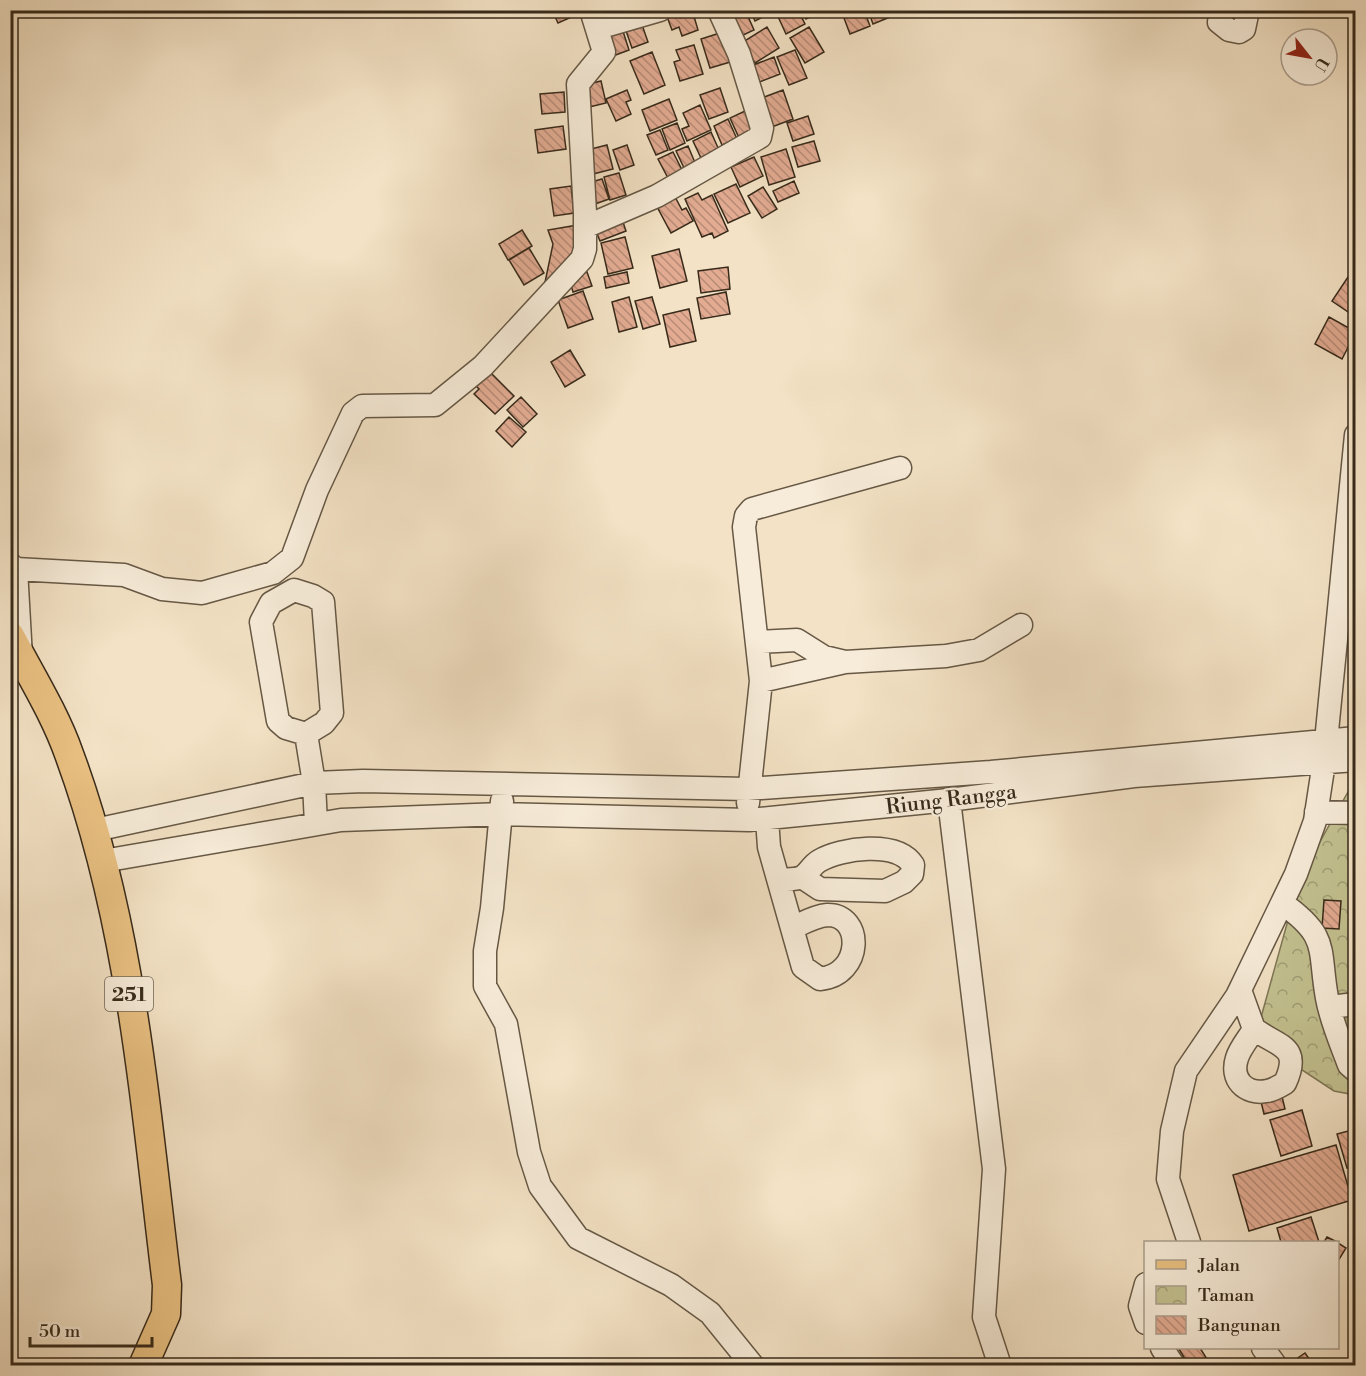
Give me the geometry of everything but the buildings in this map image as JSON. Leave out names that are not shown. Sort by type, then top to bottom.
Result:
[{"type":"main road","name":"251","points":[[16,647],[69,751],[103,861],[129,988],[145,1094],[166,1285],[166,1314],[143,1365]]},
{"type":"street","points":[[294,590],[292,558],[317,490],[353,413],[362,406],[371,405],[415,407],[435,405],[460,388],[483,366],[582,259],[585,249],[585,227],[577,93],[581,77],[604,52],[594,19],[660,10]]},
{"type":"street","points":[[585,227],[657,196],[760,136],[762,128],[739,54],[719,10]]},
{"type":"street","points":[[1221,10],[1219,22],[1229,30],[1239,33],[1244,29],[1248,10]]},
{"type":"street","points":[[1184,1241],[1168,1179],[1172,1131],[1186,1071],[1240,990],[1296,873],[1316,812],[1324,762],[1352,496],[1356,435]]},
{"type":"street","points":[[792,928],[769,847],[747,789],[761,681],[744,527],[746,516],[752,509],[900,468]]},
{"type":"street","points":[[16,647],[13,567],[124,575],[162,589],[202,593],[273,573],[292,558]]},
{"type":"street","points":[[294,590],[323,602],[332,713],[330,717],[306,734],[286,728],[278,721],[261,622],[271,603],[294,590]]},
{"type":"street","points":[[761,681],[845,662],[946,656],[979,650],[1021,625]]},
{"type":"street","points":[[758,642],[797,640],[824,657],[845,662]]},
{"type":"street","points":[[306,734],[314,783],[316,824]]},
{"type":"street","points":[[95,830],[314,783],[747,789],[992,772],[1325,739],[1356,738]]},
{"type":"street","name":"Riung Rangga","points":[[103,861],[341,820],[502,814],[758,819],[949,800],[1134,776],[1356,760]]},
{"type":"street","points":[[501,784],[502,814],[486,951],[485,986],[506,1024],[529,1152],[540,1186],[578,1238],[671,1285],[710,1313],[753,1365]]},
{"type":"street","points":[[949,800],[994,1169],[984,1317],[1000,1365]]},
{"type":"street","points":[[1316,812],[1356,813]]},
{"type":"street","points":[[779,880],[802,877]]},
{"type":"street","points":[[1282,903],[1304,919],[1316,933],[1323,955],[1330,1007],[1349,1065],[1356,1071]]},
{"type":"street","points":[[1240,990],[1254,1029]]},
{"type":"street","points":[[1330,1007],[1356,1004]]},
{"type":"street","points":[[1144,1291],[1140,1306],[1144,1317]]},
{"type":"street","points":[[1163,1349],[1174,1365]]},
{"type":"street","points":[[1264,1349],[1276,1365]]},
{"type":"green space","points":[[1348,792],[1355,792],[1355,1095],[1334,1091],[1255,1039],[1300,877]]}]
